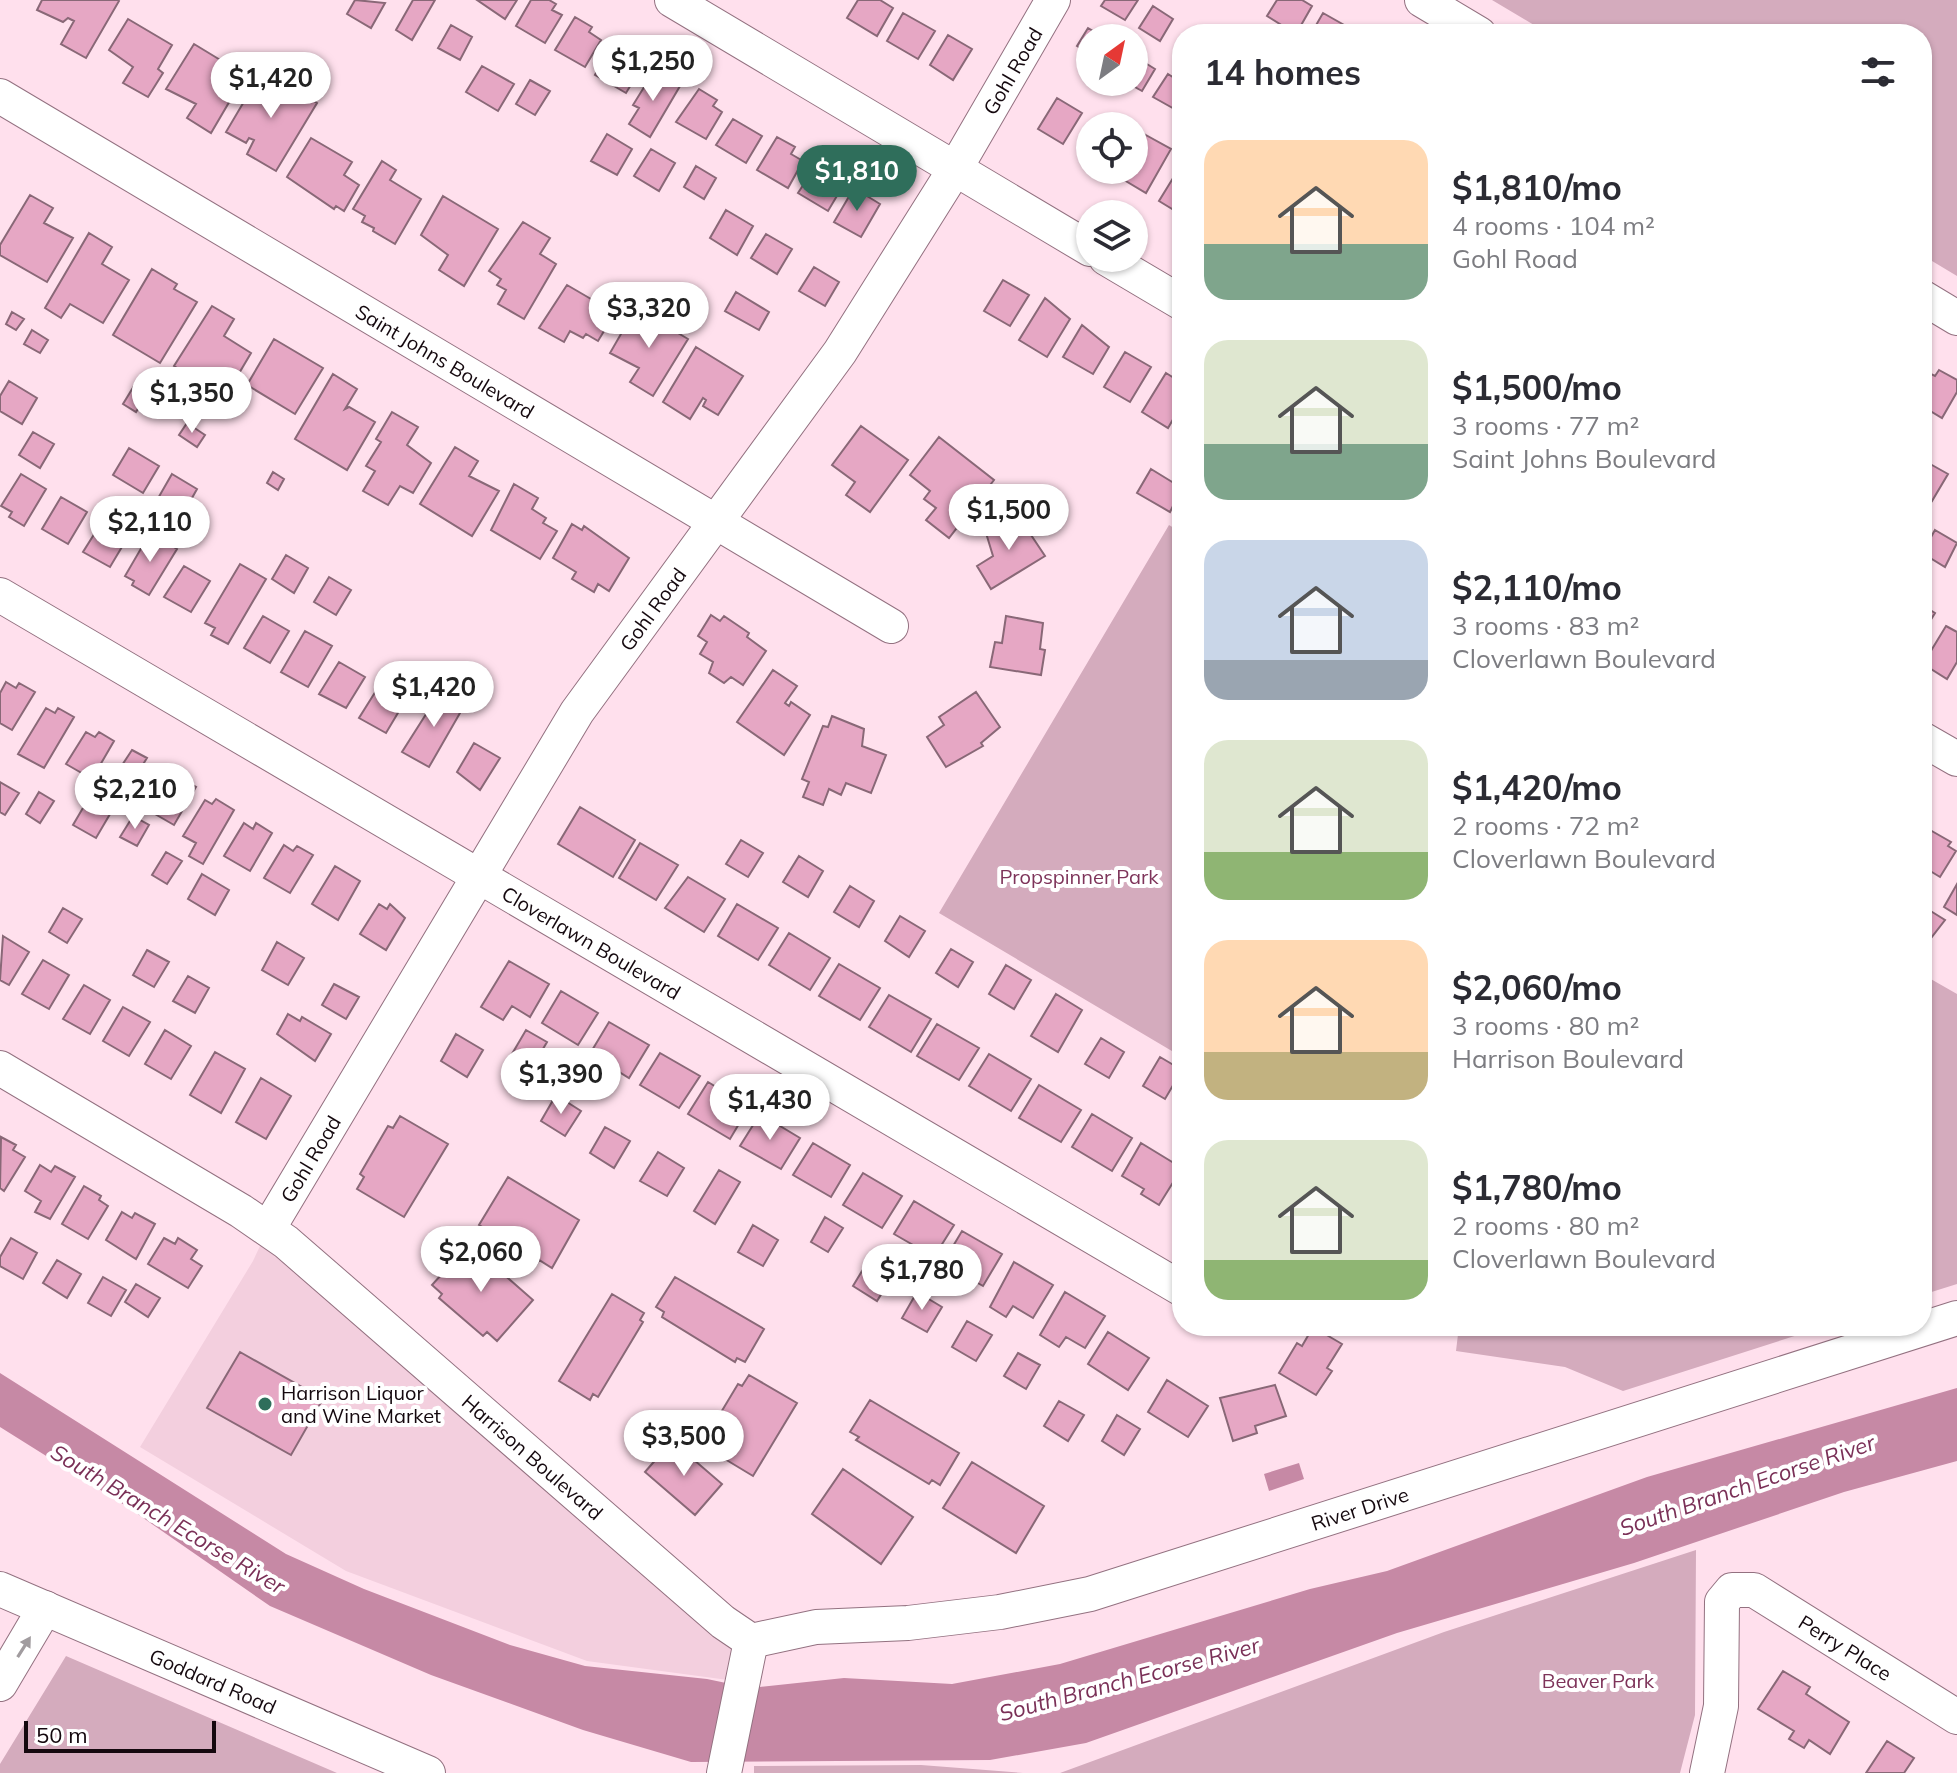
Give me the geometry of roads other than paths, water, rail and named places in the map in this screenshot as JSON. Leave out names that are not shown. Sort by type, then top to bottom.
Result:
[{"type":"street","points":[[672,0],[1076,241]]},
{"type":"street","name":"Gohl Road","points":[[268,1229],[577,712],[840,352],[955,169],[1053,0]]},
{"type":"street","points":[[1422,0],[1462,24]]},
{"type":"street","name":"Saint Johns Boulevard","points":[[0,96],[891,626]]},
{"type":"street","points":[[1130,272],[1172,297]]},
{"type":"street","points":[[1932,303],[1957,318]]},
{"type":"street","name":"Cloverlawn Boulevard","points":[[0,595],[1172,1283]]},
{"type":"street","points":[[1932,745],[1957,759]]},
{"type":"street","name":"Harrison Boulevard","points":[[0,1068],[268,1229],[723,1622],[751,1641]]},
{"type":"street","name":"River Drive","points":[[1932,1326],[1957,1318]]},
{"type":"street","name":"River Drive","points":[[751,1641],[816,1627],[908,1623],[1000,1612],[1090,1594],[1900,1336]]},
{"type":"street","name":"Goddard Road","points":[[0,1589],[428,1773]]},
{"type":"street","name":"Perry Place","points":[[1707,1773],[1721,1706],[1722,1602],[1732,1590],[1754,1590],[1957,1717]]},
{"type":"street","points":[[0,1684],[45,1608]]},
{"type":"street","points":[[724,1773],[751,1641]]},
{"type":"water","name":"South Branch Ecorse River","points":[[0,1373],[286,1554],[364,1589],[510,1645],[585,1666],[707,1679],[750,1688],[844,1678],[952,1684],[1060,1664],[1310,1589],[1387,1571],[1647,1477],[1957,1388],[1957,1461],[1844,1492],[1634,1563],[1397,1633],[1086,1743],[990,1760],[691,1762],[583,1730],[431,1675],[270,1606],[126,1506],[0,1427]]},
{"type":"water","points":[[1299,1463],[1304,1479],[1269,1491],[1264,1474]]},
{"type":"place","name":"Harrison Liquor and Wine Market","points":[[265,1404]]},
{"type":"park label","name":"Propspinner Park","points":[[1079,876]]},
{"type":"park label","name":"Beaver Park","points":[[1598,1680]]}]
